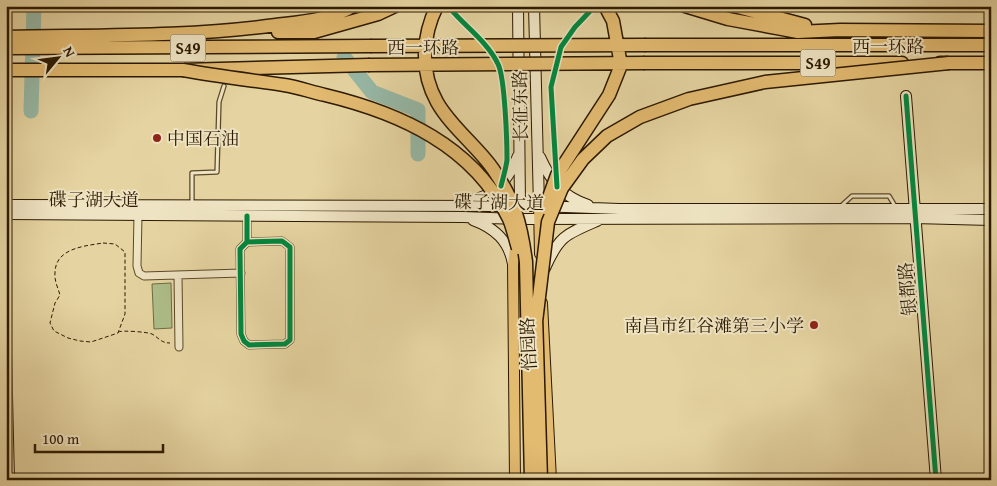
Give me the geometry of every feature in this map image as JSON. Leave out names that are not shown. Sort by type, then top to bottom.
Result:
[{"type":"highway","points":[[225,32],[306,22],[344,11],[353,6]]},
{"type":"highway","points":[[6,37],[314,32],[378,14],[395,6]]},
{"type":"highway","points":[[437,6],[429,22],[424,53],[429,79],[437,102],[493,169],[512,201],[522,231],[531,318],[541,480]]},
{"type":"highway","points":[[531,480],[531,318],[541,221],[557,175],[609,95],[621,64],[613,21],[605,6]]},
{"type":"highway","points":[[685,6],[728,19],[798,32],[840,30],[991,31]]},
{"type":"highway","points":[[734,6],[794,23],[840,30]]},
{"type":"highway","name":"西一环路","points":[[6,48],[991,45]]},
{"type":"highway","points":[[531,318],[548,222],[562,188],[583,159],[607,136],[640,116],[681,102],[765,82],[949,63]]},
{"type":"highway","name":"西一环路","points":[[6,70],[183,70],[368,65],[991,63]]},
{"type":"highway","points":[[183,70],[230,79],[285,85],[345,100],[396,116],[437,139],[472,165],[492,188],[510,220],[521,258],[531,318]]},
{"type":"main road","name":"长征东路","points":[[518,6],[520,206]]},
{"type":"main road","name":"长征东路","points":[[534,6],[539,206]]},
{"type":"main road","name":"银都路","points":[[906,96],[936,480]]},
{"type":"main road","points":[[450,206],[484,197],[501,186],[512,170],[519,153]]},
{"type":"main road","points":[[538,153],[549,176],[557,187],[580,203],[596,208]]},
{"type":"main road","name":"碟子湖大道","points":[[6,205],[897,209],[914,213],[991,220]]},
{"type":"main road","name":"怡园路","points":[[515,480],[513,265],[520,206]]},
{"type":"main road","name":"怡园路","points":[[539,206],[538,219],[551,480]]},
{"type":"main road","name":"碟子湖大道","points":[[6,214],[538,219],[914,213],[991,209]]},
{"type":"main road","points":[[462,217],[482,224],[498,235],[507,245],[513,265]]},
{"type":"main road","points":[[541,278],[553,250],[563,238],[602,218]]},
{"type":"main road","points":[[6,353],[9,480]]},
{"type":"street","points":[[138,215],[138,266],[139,273],[144,276],[240,273]]},
{"type":"street","points":[[247,216],[247,242],[240,250],[242,334],[244,341],[249,345],[285,344],[290,340],[290,247],[282,241],[247,242]]},
{"type":"street","points":[[178,275],[179,345]]},
{"type":"lane","points":[[192,206],[192,173],[217,172],[219,102],[224,86]]},
{"type":"path","points":[[118,332],[125,314],[124,252],[115,244],[103,242],[75,248],[67,252],[56,266],[54,274],[60,295],[55,303],[50,323],[54,331],[68,338],[91,342],[118,332],[123,330],[151,333],[164,343],[179,345]]},
{"type":"green space","points":[[171,283],[172,328],[154,329],[152,284]]},
{"type":"pier","points":[[291,6],[379,6],[344,78],[340,78],[281,8]]},
{"type":"waterway","points":[[31,111],[35,6]]},
{"type":"waterway","points":[[344,57],[372,92],[418,110],[418,154]]},
{"type":"cycle path","points":[[448,6],[482,41],[498,64],[505,110],[507,160],[501,186]]},
{"type":"cycle path","points":[[557,187],[551,87],[561,47],[575,27],[595,6]]},
{"type":"cycle path","points":[[906,96],[936,480]]},
{"type":"cycle path","points":[[247,216],[247,242],[282,241],[290,247],[290,340],[285,344],[249,345],[244,341],[241,334],[240,249],[247,242]]},
{"type":"place","name":"中国石油","points":[[157,138]]},
{"type":"place","name":"南昌市红谷滩第三小学","points":[[814,325]]}]
